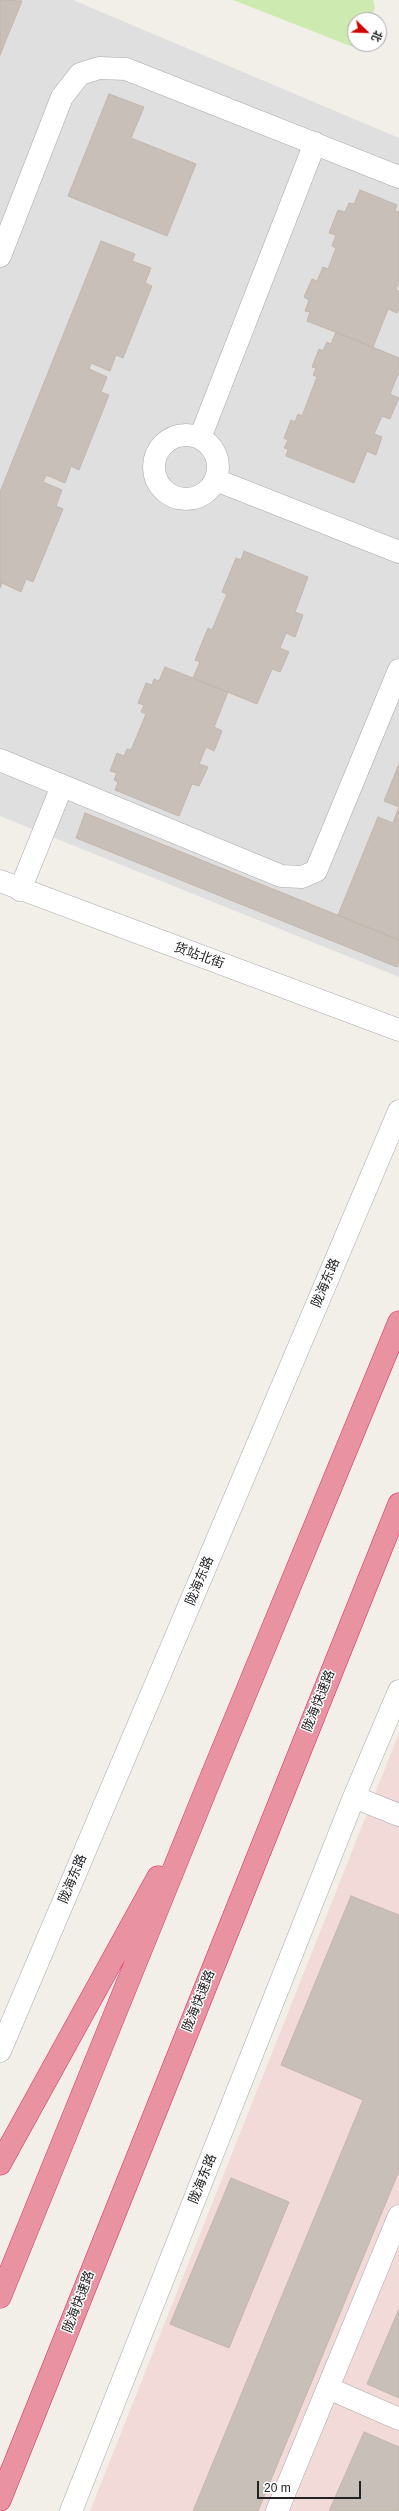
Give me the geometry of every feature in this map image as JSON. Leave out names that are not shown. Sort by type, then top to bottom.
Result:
[{"type":"highway","points":[[0,2297],[205,1792],[399,1322]]},
{"type":"highway","name":"陇海快速路","points":[[0,2500],[399,1504]]},
{"type":"highway","points":[[0,2164],[205,1792]]},
{"type":"street","points":[[0,256],[62,97],[80,74],[99,68],[126,69],[399,177]]},
{"type":"street","points":[[200,438],[315,143]]},
{"type":"street","points":[[188,435],[200,438],[210,445],[216,456],[219,468],[216,480],[209,490],[199,497],[187,500],[174,498],[164,491],[157,480],[154,468],[156,455],[164,444],[175,437],[188,435]]},
{"type":"street","points":[[216,480],[399,552]]},
{"type":"street","points":[[0,760],[280,876],[302,877],[316,871],[399,670]]},
{"type":"street","points":[[20,890],[62,786]]},
{"type":"street","name":"货站北街","points":[[0,881],[20,890],[399,1030]]},
{"type":"street","name":"陇海东路","points":[[0,2051],[399,1111]]},
{"type":"street","name":"陇海东路","points":[[71,2511],[354,1797],[399,1691]]},
{"type":"street","points":[[354,1797],[399,1815]]},
{"type":"street","points":[[277,2511],[399,2216]]},
{"type":"street","points":[[328,2388],[399,2419]]},
{"type":"shaded area","points":[[0,0],[73,0],[399,138],[399,977],[0,816]]},
{"type":"shaded area","points":[[399,1733],[399,2511],[90,2511]]},
{"type":"green space","points":[[233,0],[373,0],[375,8],[373,12],[347,12],[347,45]]},
{"type":"building","points":[[0,0],[22,1],[0,55]]},
{"type":"building","points":[[109,94],[144,107],[131,138],[196,164],[167,236],[68,196]]},
{"type":"building","points":[[360,190],[397,205],[395,211],[399,212],[399,281],[396,290],[399,291],[399,308],[397,313],[388,309],[373,347],[307,321],[310,312],[305,311],[309,300],[304,297],[312,279],[317,281],[323,267],[328,269],[336,248],[332,246],[336,235],[329,233],[338,210],[345,212],[349,203],[354,204]]},
{"type":"building","points":[[101,241],[135,254],[132,261],[151,268],[145,283],[152,286],[123,358],[116,355],[110,371],[91,363],[89,369],[107,377],[101,392],[109,395],[79,470],[71,466],[65,483],[46,475],[43,482],[62,490],[56,506],[63,509],[33,582],[26,579],[21,592],[2,583],[0,588],[0,492]]},
{"type":"building","points":[[336,332],[399,358],[399,372],[390,394],[399,398],[390,419],[382,416],[374,434],[382,437],[376,455],[367,451],[354,483],[286,456],[288,449],[284,448],[288,440],[284,438],[291,420],[295,422],[298,414],[302,416],[317,377],[313,375],[316,368],[312,367],[319,349],[323,351],[327,342],[331,344]]},
{"type":"building","points":[[244,551],[308,577],[295,612],[303,615],[295,637],[286,633],[280,648],[289,652],[280,672],[272,669],[257,704],[193,678],[200,662],[195,660],[208,628],[212,630],[227,594],[222,592],[236,558],[241,560]]},
{"type":"building","points":[[165,667],[228,692],[214,727],[222,731],[214,751],[206,747],[199,764],[208,767],[199,786],[192,784],[179,816],[115,790],[118,782],[114,780],[117,773],[110,771],[117,753],[124,756],[127,749],[131,750],[146,714],[141,712],[144,705],[138,703],[146,683],[152,685],[154,679],[159,681]]},
{"type":"building","points":[[399,764],[399,807],[384,801]]},
{"type":"building","points":[[399,807],[399,940],[338,915],[378,817],[393,823]]},
{"type":"building","points":[[85,813],[399,940],[399,961],[397,967],[76,838]]},
{"type":"building","points":[[351,1896],[399,1915],[399,2171],[258,2511],[193,2511],[363,2100],[281,2065]]},
{"type":"building","points":[[231,2178],[289,2202],[229,2348],[170,2324]]},
{"type":"building","points":[[399,2309],[399,2398],[367,2384]]},
{"type":"building","points":[[364,2432],[399,2447],[399,2511],[329,2511]]}]
